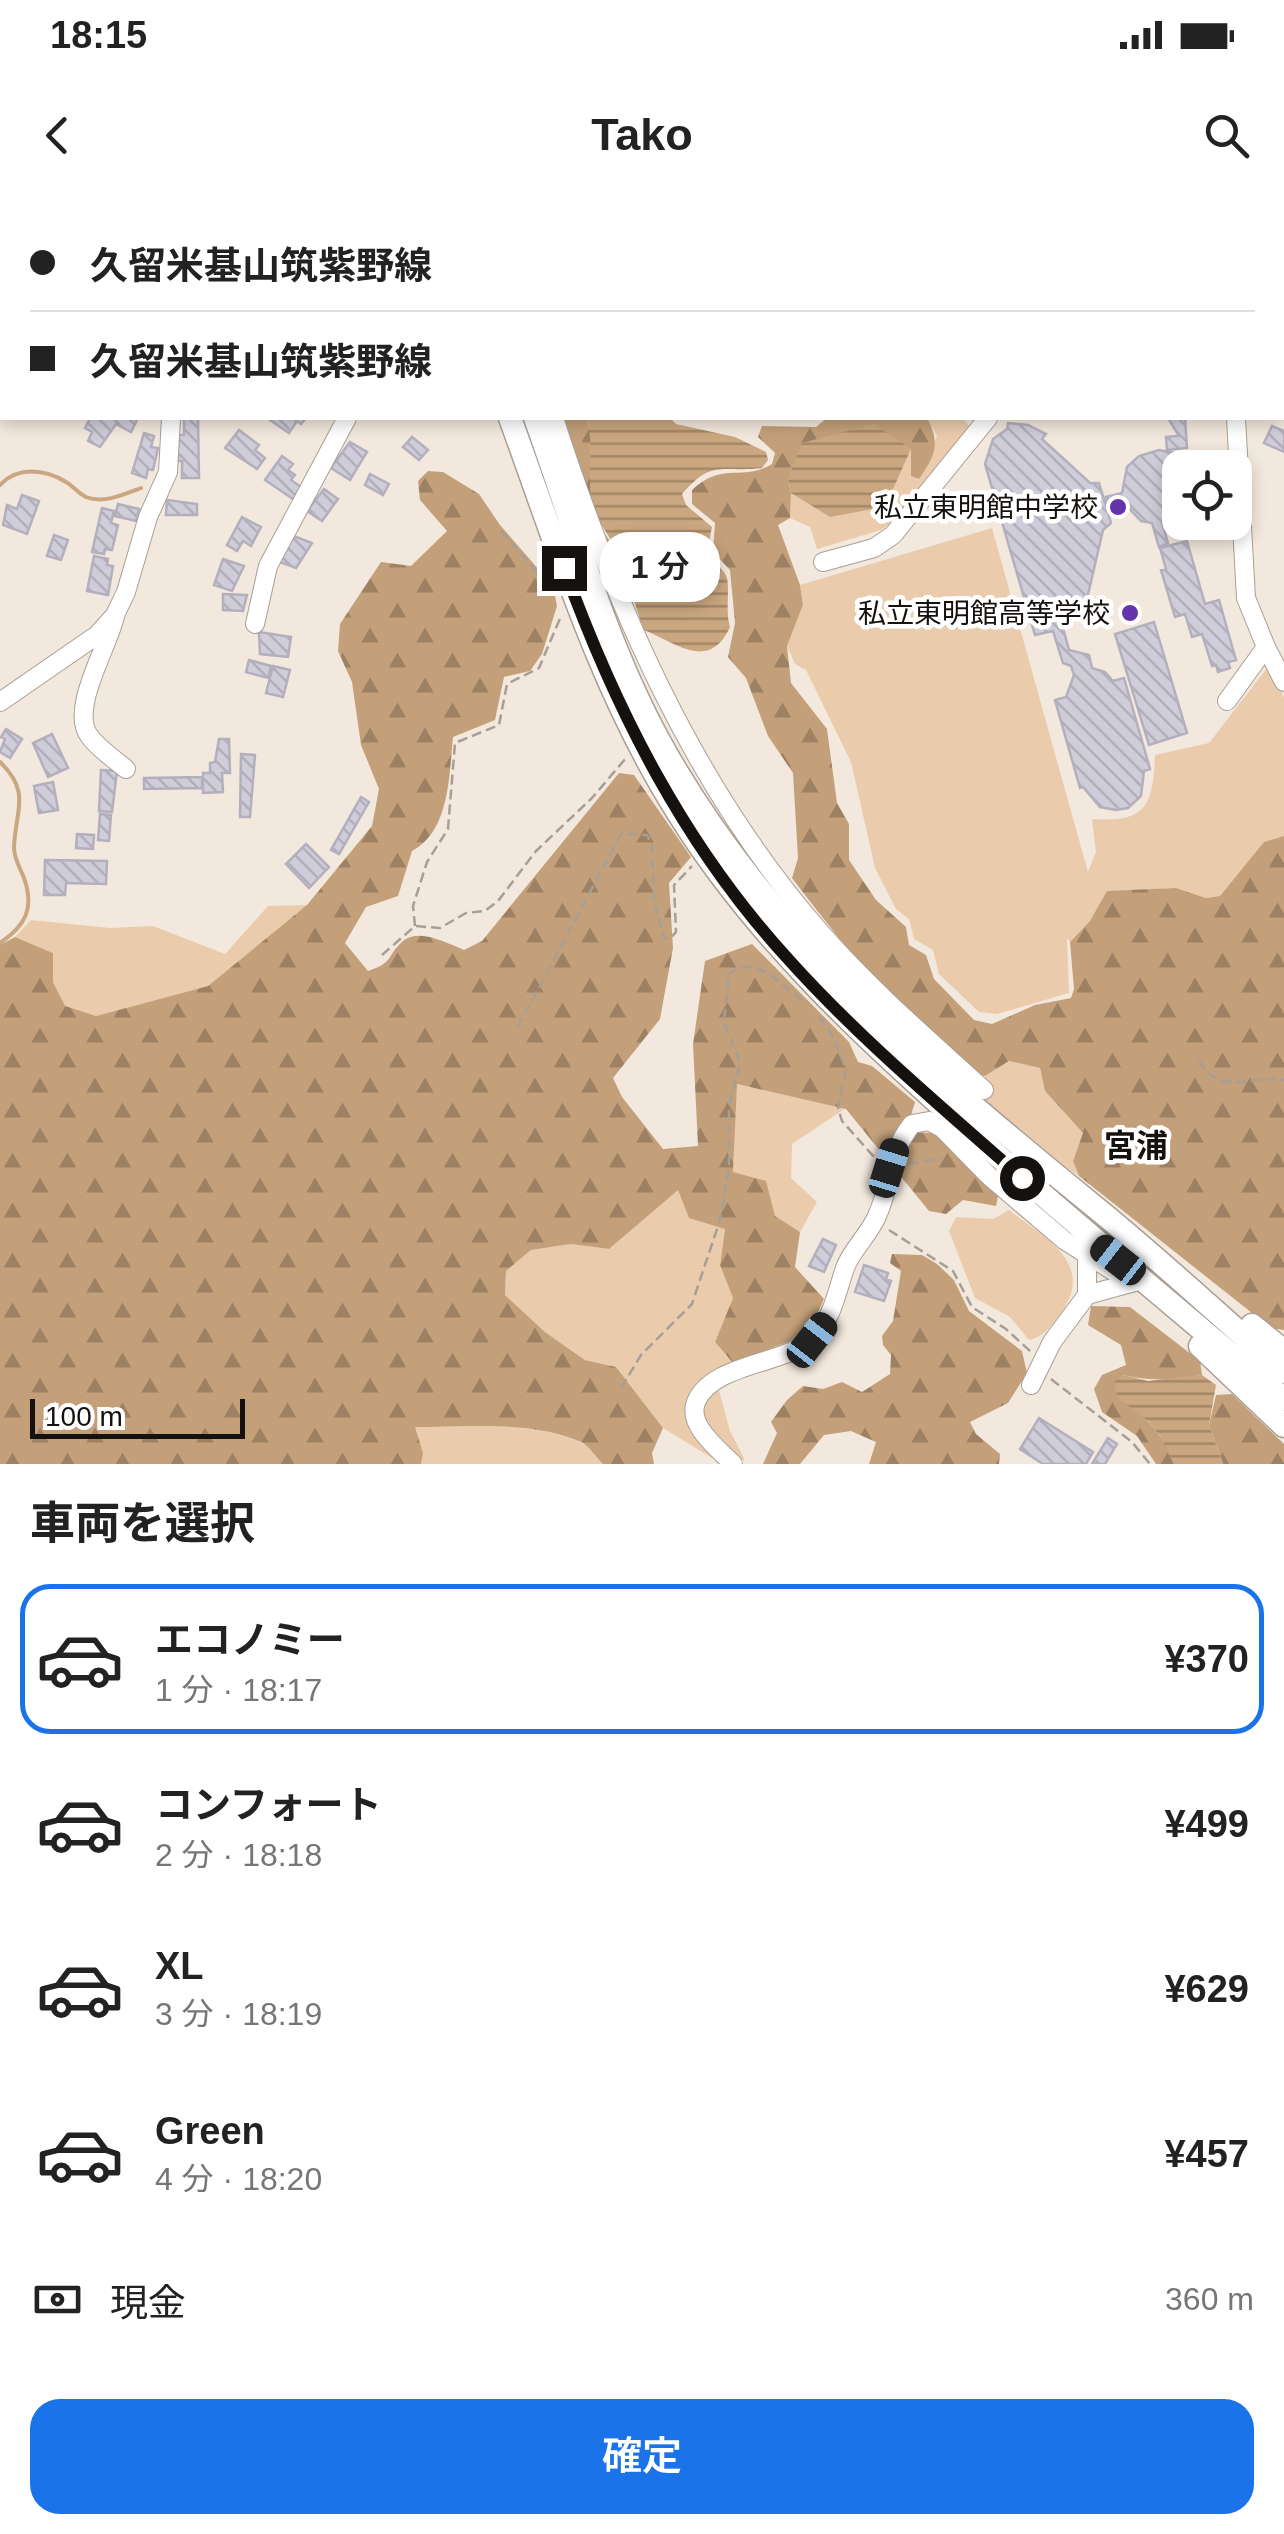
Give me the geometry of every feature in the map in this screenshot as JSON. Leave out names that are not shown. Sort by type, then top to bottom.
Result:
[{"type":"main road","points":[[511,420],[604,674],[678,814],[788,960],[1090,1246],[1284,1400]]},
{"type":"main road","points":[[536,420],[572,521],[584,569],[610,635],[658,738],[702,812],[747,876],[802,943],[868,1012],[974,1108],[1090,1202],[1284,1372]]},
{"type":"main road","points":[[1090,1202],[1284,1351]]},
{"type":"main road","points":[[1138,1281],[1284,1426]]},
{"type":"street","points":[[126,770],[88,736],[83,722],[84,706],[126,592],[148,517],[168,472],[171,420]]},
{"type":"street","points":[[255,624],[268,566],[346,420]]},
{"type":"street","points":[[555,420],[600,551],[640,646],[742,829],[820,931],[883,999],[984,1090]]},
{"type":"street","points":[[822,562],[874,548],[893,536],[986,420]]},
{"type":"street","points":[[1236,420],[1246,598],[1284,682]]},
{"type":"street","points":[[0,702],[97,635],[116,615]]},
{"type":"street","points":[[1227,700],[1266,646]]},
{"type":"street","points":[[733,1464],[698,1426],[693,1412],[698,1396],[753,1363],[812,1340],[831,1316],[848,1260],[876,1219],[896,1145],[912,1124],[929,1121],[942,1128],[989,1176],[1064,1240],[1090,1246],[1087,1295],[1039,1364],[1031,1385]]},
{"type":"street","points":[[1087,1295],[1138,1281]]},
{"type":"path","points":[[415,926],[413,906],[427,862],[448,829],[455,744],[499,725],[506,684],[539,668],[563,610]]},
{"type":"path","points":[[382,955],[415,926],[440,928],[466,913],[485,911],[498,901],[536,851],[592,798],[626,758]]},
{"type":"path","points":[[518,1027],[621,834],[647,835],[652,844],[654,902],[664,938],[670,939],[676,932],[674,886],[693,865]]},
{"type":"path","points":[[620,1388],[641,1355],[692,1304],[720,1220],[729,1168],[729,1106],[739,1068],[724,1022],[726,986],[734,968],[749,966],[764,971],[811,1007],[834,1038],[846,1070],[838,1108],[842,1121],[879,1163],[889,1168],[942,1158]]},
{"type":"path","points":[[1199,1061],[1207,1074],[1219,1082],[1284,1080]]},
{"type":"path","points":[[876,1219],[953,1271],[972,1307],[1027,1346],[1056,1385],[1132,1442],[1150,1464]]},
{"type":"green space","points":[[551,420],[587,420],[593,442],[592,499],[601,529],[623,559],[633,604],[618,603]]},
{"type":"green space","points":[[825,420],[928,420],[934,435],[932,456],[919,479],[911,476],[911,449],[788,479],[790,518],[778,525],[800,585],[803,605],[787,646],[791,683],[827,729],[837,803],[849,824],[849,860],[876,900],[906,927],[909,945],[926,955],[934,979],[974,1020],[992,1024],[1035,1005],[1071,998],[1074,989],[1070,942],[1090,921],[1107,891],[1176,888],[1206,898],[1220,896],[1264,842],[1284,836],[1284,1330],[1271,1328],[1079,1176],[1073,1161],[1083,1133],[1045,1091],[1040,1068],[1009,1061],[985,1076],[964,1066],[882,989],[792,878],[798,858],[793,773],[768,736],[746,678],[728,657],[735,623],[730,570],[713,552],[715,523],[692,504],[692,490],[713,476],[751,472],[772,464],[775,453],[758,437],[762,426],[816,427]]},
{"type":"green space","points":[[928,420],[965,420],[970,427],[900,517],[881,530],[817,549],[810,527],[790,518],[791,493],[830,517],[885,507],[911,449],[912,476],[919,479],[937,436]]},
{"type":"green space","points":[[428,471],[443,472],[479,494],[500,525],[553,586],[557,606],[542,654],[530,671],[504,677],[495,720],[453,737],[441,816],[425,842],[412,851],[398,896],[366,907],[345,943],[368,971],[386,962],[410,937],[433,938],[464,950],[482,941],[619,773],[634,775],[691,857],[669,883],[673,948],[660,1019],[613,1078],[622,1097],[663,1149],[698,1146],[693,1044],[705,961],[752,944],[849,1042],[858,1062],[872,1066],[915,1102],[906,1132],[937,1133],[999,1191],[996,1206],[963,1200],[946,1214],[929,1211],[846,1109],[737,1084],[733,1172],[766,1181],[775,1216],[800,1232],[795,1267],[824,1299],[808,1334],[733,1363],[715,1342],[733,1298],[720,1265],[725,1229],[689,1218],[678,1190],[609,1249],[571,1244],[531,1250],[506,1271],[505,1295],[545,1332],[585,1360],[616,1367],[663,1428],[652,1453],[654,1464],[603,1464],[584,1444],[562,1435],[478,1426],[415,1427],[423,1453],[421,1464],[0,1464],[0,945],[15,937],[53,953],[53,982],[65,1006],[96,1016],[208,986],[307,905],[372,826],[379,789],[361,745],[352,682],[338,651],[340,624],[381,562],[411,566],[447,531],[420,500],[418,481]]},
{"type":"green space","points":[[992,528],[1088,872],[1096,852],[1092,819],[1125,818],[1143,807],[1152,787],[1155,755],[1209,743],[1268,667],[1284,697],[1284,836],[1264,843],[1220,896],[1206,898],[1176,888],[1108,892],[1090,921],[1070,942],[1067,938],[1069,993],[997,1014],[979,1012],[939,974],[933,950],[914,939],[909,919],[896,909],[875,868],[851,762],[806,670],[795,664],[787,646],[803,605],[800,585]]},
{"type":"green space","points":[[307,905],[208,986],[96,1016],[65,1007],[53,982],[53,953],[15,937],[31,920],[110,928],[153,926],[225,954],[268,906]]},
{"type":"green space","points":[[1009,1061],[1040,1068],[1045,1091],[1083,1133],[1073,1161],[1079,1176],[1047,1155],[976,1096],[985,1076]]},
{"type":"green space","points":[[736,1084],[846,1108],[792,1144],[791,1178],[817,1202],[800,1232],[775,1216],[733,1172]]},
{"type":"green space","points":[[678,1189],[725,1228],[720,1265],[733,1298],[715,1342],[733,1363],[715,1376],[730,1431],[745,1460],[712,1458],[663,1428],[616,1367],[585,1360],[545,1332],[505,1295],[506,1271],[531,1250],[571,1244],[609,1249]]},
{"type":"green space","points":[[1009,1210],[1062,1254],[1073,1282],[1070,1298],[1059,1316],[1043,1334],[1029,1340],[1010,1317],[975,1298],[949,1231],[956,1217],[993,1219]]},
{"type":"green space","points":[[892,1254],[922,1255],[937,1264],[954,1280],[969,1311],[1022,1351],[1027,1373],[1008,1403],[970,1422],[976,1434],[1000,1454],[999,1464],[869,1464],[876,1442],[851,1431],[824,1435],[800,1464],[763,1464],[777,1433],[771,1422],[803,1386],[823,1389],[842,1382],[862,1392],[890,1374],[891,1355],[882,1336],[893,1321],[901,1271],[890,1263]]},
{"type":"green space","points":[[1091,1306],[1130,1307],[1200,1361],[1202,1375],[1192,1377],[1162,1380],[1123,1375],[1118,1398],[1152,1426],[1174,1464],[1156,1464],[1137,1436],[1102,1412],[1094,1389],[1102,1375],[1126,1365],[1121,1345],[1088,1325]]},
{"type":"green space","points":[[1232,1394],[1284,1444],[1284,1464],[1223,1464],[1209,1425],[1216,1395]]},
{"type":"green space","points":[[414,1427],[540,1430],[580,1442],[603,1464],[421,1464],[422,1453]]},
{"type":"shaded area","points":[[586,420],[672,420],[735,437],[766,452],[768,460],[762,468],[710,471],[682,494],[686,505],[712,527],[710,555],[727,578],[730,627],[712,649],[691,650],[644,630],[624,563],[592,502]]},
{"type":"shaded area","points":[[874,424],[911,449],[885,507],[830,517],[791,493],[788,479],[802,443]]},
{"type":"shaded area","points":[[1124,1375],[1148,1381],[1202,1375],[1216,1385],[1209,1425],[1223,1464],[1174,1464],[1148,1421],[1118,1398],[1114,1382]]},
{"type":"building","points":[[89,420],[137,420],[131,432],[116,424],[100,447],[88,441],[92,432],[85,428]]},
{"type":"building","points":[[184,420],[198,420],[199,478],[182,478],[178,435],[184,435]]},
{"type":"building","points":[[270,420],[304,420],[301,424],[297,421],[289,433]]},
{"type":"building","points":[[1169,420],[1185,420],[1187,448],[1167,450],[1166,437],[1179,436]]},
{"type":"building","points":[[1008,423],[1028,425],[1046,434],[1042,439],[1090,483],[1099,483],[1111,523],[1103,530],[1083,616],[1066,612],[1060,617],[1069,650],[1089,655],[1092,668],[1105,672],[1113,681],[1124,678],[1150,769],[1144,771],[1141,796],[1128,808],[1100,807],[1080,788],[1055,700],[1066,697],[1074,675],[1071,666],[1063,663],[1053,631],[1035,635],[985,464],[993,439],[1007,429]]},
{"type":"building","points":[[1272,426],[1284,431],[1284,452],[1264,443]]},
{"type":"building","points":[[239,430],[259,445],[255,450],[265,458],[257,469],[225,448]]},
{"type":"building","points":[[144,433],[154,436],[151,447],[158,448],[153,470],[148,469],[146,478],[132,473]]},
{"type":"building","points":[[412,437],[428,450],[419,460],[403,447]]},
{"type":"building","points":[[350,442],[367,452],[350,480],[331,468]]},
{"type":"building","points":[[1162,451],[1162,540],[1168,543],[1159,547],[1152,523],[1141,521],[1123,502],[1108,506],[1106,497],[1122,493],[1127,467],[1139,456]]},
{"type":"building","points":[[282,456],[293,464],[288,470],[295,475],[291,480],[301,487],[293,499],[265,480]]},
{"type":"building","points":[[370,474],[389,484],[383,495],[365,485]]},
{"type":"building","points":[[324,489],[338,499],[322,521],[307,511]]},
{"type":"building","points":[[22,495],[39,501],[27,534],[3,525],[7,505],[17,509]]},
{"type":"building","points":[[167,500],[197,504],[197,515],[166,515]]},
{"type":"building","points":[[118,504],[139,509],[136,521],[115,516]]},
{"type":"building","points":[[102,508],[114,511],[111,523],[118,525],[112,550],[105,549],[104,554],[92,552]]},
{"type":"building","points":[[242,517],[261,527],[251,546],[243,541],[237,551],[227,545]]},
{"type":"building","points":[[54,535],[68,540],[61,560],[47,556]]},
{"type":"building","points":[[291,535],[312,543],[296,568],[280,562]]},
{"type":"building","points":[[1187,541],[1205,604],[1219,600],[1236,660],[1228,662],[1230,668],[1218,672],[1216,665],[1212,666],[1202,634],[1192,637],[1185,614],[1175,617],[1161,570],[1166,569],[1160,548]]},
{"type":"building","points":[[94,556],[108,559],[107,565],[113,566],[108,595],[87,591]]},
{"type":"building","points":[[223,559],[244,566],[232,591],[214,585]]},
{"type":"building","points":[[223,594],[247,595],[243,611],[223,610]]},
{"type":"building","points":[[1154,622],[1187,733],[1149,745],[1115,634]]},
{"type":"building","points":[[259,632],[291,637],[288,657],[260,654]]},
{"type":"building","points":[[249,660],[271,666],[268,678],[246,672]]},
{"type":"building","points":[[273,666],[290,670],[283,697],[266,693]]},
{"type":"building","points":[[6,729],[22,739],[10,758],[0,752]]},
{"type":"building","points":[[52,734],[68,768],[48,777],[33,743]]},
{"type":"building","points":[[219,739],[229,739],[230,773],[222,773],[223,792],[203,793],[203,773],[210,773]]},
{"type":"building","points":[[241,754],[255,755],[250,817],[240,817]]},
{"type":"building","points":[[101,770],[117,771],[112,812],[99,811]]},
{"type":"building","points":[[202,777],[202,788],[144,789],[144,778]]},
{"type":"building","points":[[53,782],[58,810],[39,813],[34,786]]},
{"type":"building","points":[[361,797],[369,802],[339,854],[331,850]]},
{"type":"building","points":[[100,814],[111,815],[109,841],[98,840]]},
{"type":"building","points":[[77,834],[94,835],[93,849],[76,848]]},
{"type":"building","points":[[306,844],[329,867],[309,888],[286,864]]},
{"type":"building","points":[[45,860],[107,861],[106,884],[66,883],[65,895],[44,895]]},
{"type":"building","points":[[823,1239],[836,1245],[824,1272],[809,1266]]},
{"type":"building","points":[[864,1265],[888,1273],[886,1279],[891,1281],[884,1301],[855,1292]]},
{"type":"building","points":[[1039,1418],[1093,1452],[1086,1464],[1043,1464],[1020,1449]]},
{"type":"building","points":[[1108,1438],[1117,1444],[1105,1464],[1092,1464]]},
{"type":"waterway","points":[[0,485],[23,472],[41,472],[93,499],[141,488]]},
{"type":"waterway","points":[[0,762],[19,793],[14,852],[28,899],[26,916],[0,943]]},
{"type":"place","name":"私立東明館中学校","points":[[1118,507]]},
{"type":"place","name":"私立東明館高等学校","points":[[1130,613]]},
{"type":"district","name":"宮浦","points":[[1136,1146]]},
{"type":"route","points":[[564,568],[604,674],[639,745],[678,814],[721,874],[788,960],[1022,1178]]}]
